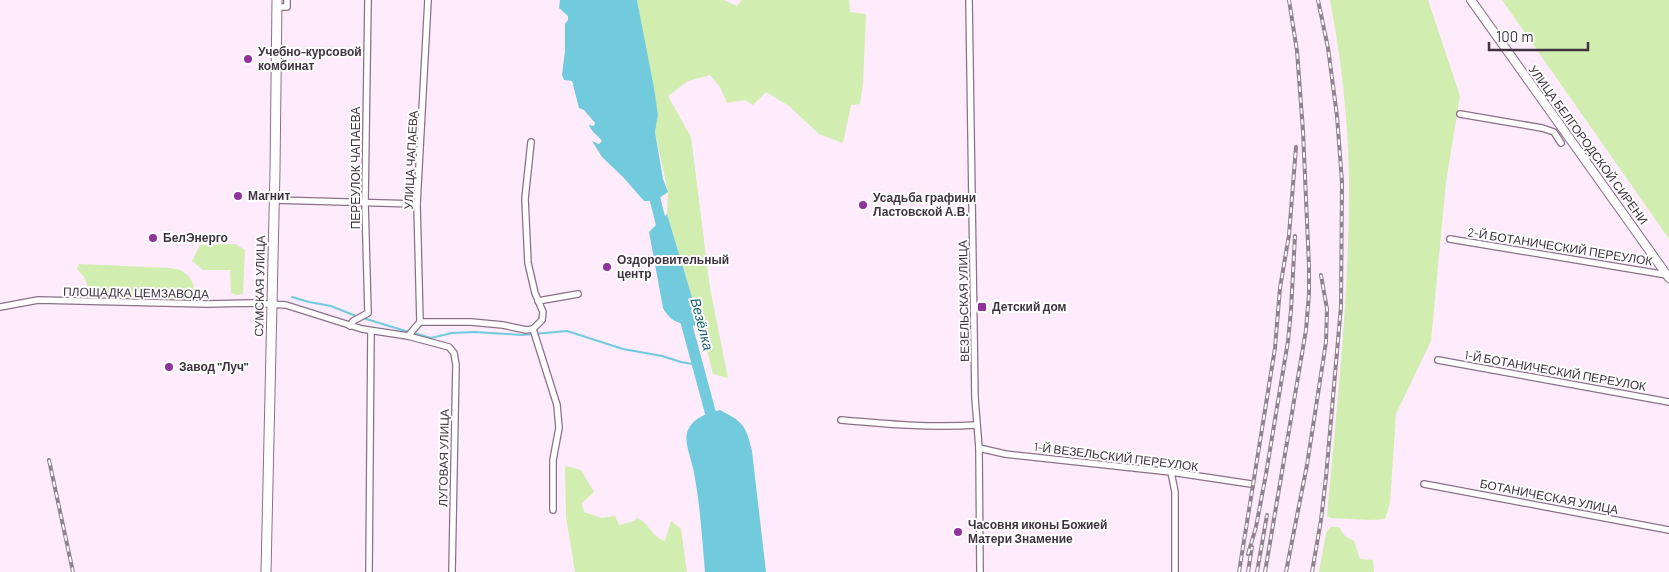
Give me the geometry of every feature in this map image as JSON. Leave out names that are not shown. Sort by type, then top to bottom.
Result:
[{"type":"main road","name":"УЛИЦА БЕЛГОРОДСКОЙ СИРЕНИ","points":[[1471,0],[1668,276]]},
{"type":"main road","name":"СУМСКАЯ УЛИЦА","points":[[266,572],[277,4]]},
{"type":"street","points":[[277,4],[287,7],[287,0]]},
{"type":"street","name":"ПЕРЕУЛОК ЧАПАЕВА","points":[[350,326],[353,321],[368,313],[365,202],[368,0]]},
{"type":"street","name":"УЛИЦА ЧАПАЕВА","points":[[420,322],[417,204],[426,69],[428,0]]},
{"type":"street","name":"ВЕЗЕЛЬСКАЯ УЛИЦА","points":[[969,0],[975,398],[979,448],[980,572]]},
{"type":"street","points":[[1460,114],[1542,128],[1554,132],[1561,143]]},
{"type":"street","points":[[272,304],[286,305],[371,331],[408,336],[420,322],[471,322],[503,325],[526,330],[533,329],[542,320],[543,312],[534,293],[528,254],[525,199],[531,142]]},
{"type":"street","points":[[274,200],[417,204]]},
{"type":"street","name":"2-Й БОТАНИЧЕСКИЙ ПЕРЕУЛОК","points":[[1450,239],[1668,276]]},
{"type":"street","points":[[538,301],[578,294]]},
{"type":"street","name":"ПЛОЩАДКА ЦЕМЗАВОДА","points":[[0,307],[38,300],[272,304]]},
{"type":"street","points":[[533,329],[557,405],[559,428],[553,460],[552,510]]},
{"type":"street","points":[[369,572],[371,331]]},
{"type":"street","name":"ЛУГОВАЯ УЛИЦА","points":[[408,336],[449,347],[454,353],[456,366],[452,572]]},
{"type":"street","name":"1-Й БОТАНИЧЕСКИЙ ПЕРЕУЛОК","points":[[1438,360],[1669,402]]},
{"type":"street","points":[[841,420],[952,427],[977,425]]},
{"type":"street","name":"1-Й ВЕЗЕЛЬСКИЙ ПЕРЕУЛОК","points":[[979,448],[1005,454],[1171,472],[1251,484]]},
{"type":"street","points":[[1171,472],[1175,492],[1175,572]]},
{"type":"street","name":"БОТАНИЧЕСКАЯ УЛИЦА","points":[[1424,484],[1669,530]]},
{"type":"green space","points":[[637,0],[724,0],[737,6],[742,0],[849,0],[850,12],[866,14],[863,84],[860,104],[851,105],[843,143],[819,134],[789,106],[766,92],[753,105],[745,100],[727,103],[720,87],[710,75],[688,81],[668,96],[691,137],[710,288],[728,378],[713,374],[667,214],[668,192],[655,132],[658,115]]},
{"type":"green space","points":[[1330,0],[1428,0],[1460,96],[1446,182],[1431,341],[1396,414],[1390,503],[1385,519],[1331,518],[1327,516],[1342,346],[1349,219],[1349,176],[1345,110],[1341,66]]},
{"type":"green space","points":[[1502,0],[1669,0],[1669,239]]},
{"type":"green space","points":[[235,244],[245,250],[243,294],[237,295],[231,293],[230,270],[203,270],[192,261],[200,245]]},
{"type":"green space","points":[[79,264],[178,269],[191,280],[194,291],[190,299],[184,300],[128,299],[96,296],[88,288],[85,278],[77,269]]},
{"type":"green space","points":[[565,466],[581,470],[594,492],[582,503],[584,512],[602,518],[615,516],[619,525],[638,518],[660,539],[665,541],[671,521],[681,529],[687,572],[575,572],[566,517]]},
{"type":"green space","points":[[1330,527],[1339,527],[1345,536],[1354,541],[1360,559],[1373,560],[1374,572],[1319,572],[1326,533]]},
{"type":"water","points":[[560,0],[637,0],[658,115],[655,132],[663,179],[668,192],[655,201],[644,201],[602,157],[592,141],[599,144],[602,141],[589,125],[594,126],[595,123],[584,110],[579,108],[572,81],[564,80],[562,75],[565,51],[565,24],[568,16],[559,8]]},
{"type":"water","points":[[667,214],[701,327],[674,321],[663,308],[649,232]]},
{"type":"water","points":[[720,410],[739,421],[750,442],[766,572],[705,572],[697,494],[686,439],[688,430],[694,422],[706,414]]},
{"type":"waterway","name":"Везёлка","points":[[652,187],[664,235]]},
{"type":"waterway","points":[[292,297],[331,306],[356,316]]},
{"type":"waterway","name":"Везёлка","points":[[683,311],[714,426]]},
{"type":"waterway","points":[[363,318],[409,332]]},
{"type":"waterway","points":[[414,333],[431,338],[452,333],[475,332],[522,335],[567,331],[623,349],[698,365]]},
{"type":"railway","points":[[1265,572],[1306,330],[1309,294],[1303,131],[1297,51],[1289,0]]},
{"type":"railway","points":[[1312,572],[1326,477],[1341,306],[1342,182],[1337,116],[1328,48],[1318,0]]},
{"type":"railway","points":[[1239,572],[1275,348],[1280,288],[1289,235],[1296,147]]},
{"type":"railway","points":[[1248,554],[1256,527],[1266,474],[1288,341],[1295,236]]},
{"type":"railway","points":[[1286,572],[1307,465],[1326,342],[1327,309],[1321,275]]},
{"type":"railway","points":[[49,460],[73,572]]},
{"type":"railway","points":[[1257,572],[1267,515]]},
{"type":"railway","points":[[1248,572],[1252,547]]},
{"type":"place","name":"Учебно-курсовой комбинат","points":[[248,59]]},
{"type":"place","name":"Магнит","points":[[238,196]]},
{"type":"place","name":"Усадьба графини Ластовской А.В.","points":[[863,205]]},
{"type":"place","name":"БелЭнерго","points":[[153,238]]},
{"type":"place","name":"Оздоровительный центр","points":[[607,267]]},
{"type":"place","name":"Детский дом","points":[[982,307]]},
{"type":"place","name":"Завод \"Луч\"","points":[[169,367]]},
{"type":"place","name":"Часовня иконы Божией Матери Знамение","points":[[958,532]]}]
